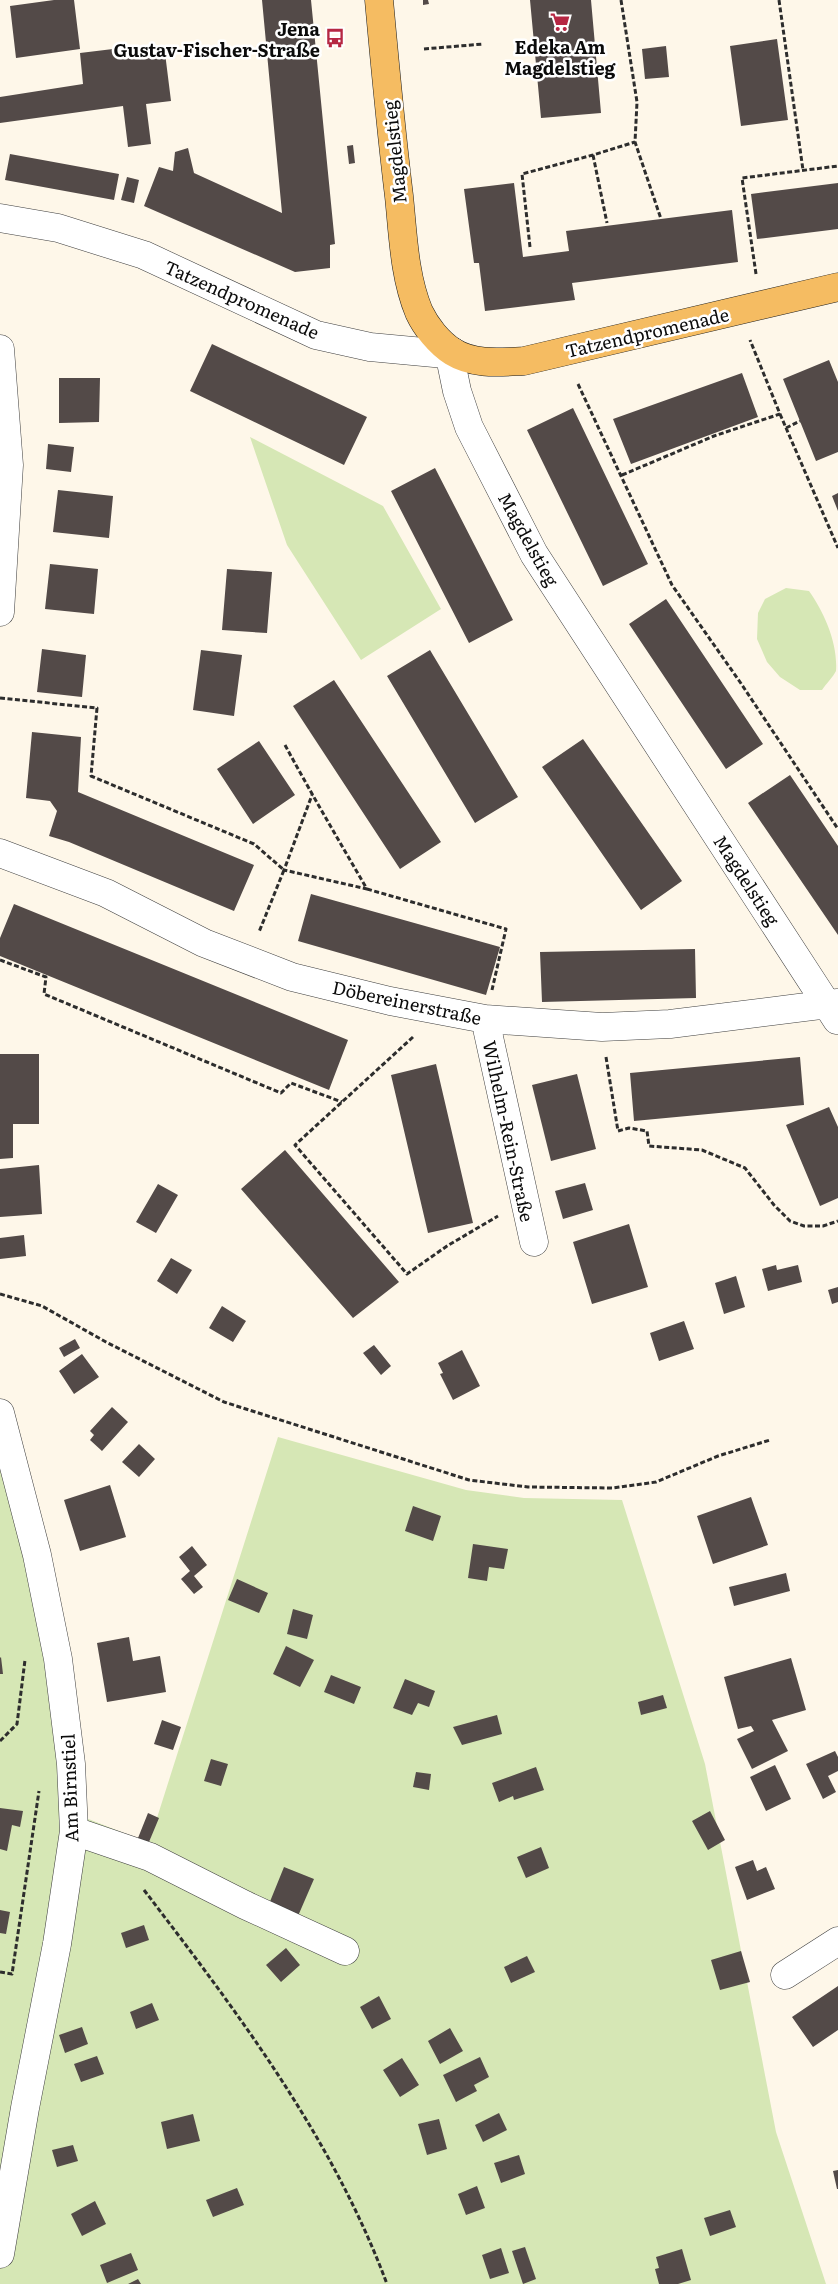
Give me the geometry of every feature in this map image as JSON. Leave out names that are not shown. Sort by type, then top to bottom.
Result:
[{"type":"main road","name":"Magdelstieg","points":[[379,0],[408,272],[420,313],[431,331],[454,352]]},
{"type":"main road","name":"Tatzendpromenade","points":[[454,352],[467,358],[485,362],[524,361],[838,287]]},
{"type":"street","name":"Tatzendpromenade","points":[[0,218],[58,228],[144,255],[316,335],[370,347],[445,354],[454,352]]},
{"type":"street","points":[[0,349],[9,465],[0,612]]},
{"type":"street","name":"Magdelstieg","points":[[454,352],[451,362],[469,427],[534,554],[835,1010]]},
{"type":"street","name":"Döbereinerstraße","points":[[0,853],[106,892],[204,943],[292,977],[390,1001],[485,1020],[602,1027],[670,1024],[835,1010]]},
{"type":"street","name":"Wilhelm-Rein-Straße","points":[[485,1020],[534,1242]]},
{"type":"street","name":"Am Birnstiel","points":[[0,1413],[37,1555],[58,1659],[71,1764],[74,1831],[57,1944],[25,2108],[0,2254]]},
{"type":"street","points":[[74,1831],[150,1857],[245,1905],[345,1951]]},
{"type":"street","points":[[785,1975],[838,1941]]},
{"type":"path","points":[[621,0],[638,102],[635,142],[661,219]]},
{"type":"path","points":[[779,0],[802,170]]},
{"type":"path","points":[[424,50],[483,44]]},
{"type":"path","points":[[530,247],[522,174],[635,142]]},
{"type":"path","points":[[593,155],[607,222]]},
{"type":"path","points":[[757,280],[742,178],[838,166]]},
{"type":"path","points":[[752,345],[786,428],[836,539],[838,548]]},
{"type":"path","points":[[578,384],[672,584],[838,829]]},
{"type":"path","points":[[622,475],[714,436],[780,414]]},
{"type":"path","points":[[786,428],[800,421]]},
{"type":"path","points":[[0,698],[97,708],[91,776],[254,844],[284,870],[368,889],[506,929],[485,1020]]},
{"type":"path","points":[[285,744],[368,889]]},
{"type":"path","points":[[264,918],[312,794]]},
{"type":"path","points":[[0,960],[46,977],[44,994],[281,1093],[290,1083],[342,1102]]},
{"type":"path","points":[[414,1036],[295,1145],[407,1274],[447,1246],[524,1200]]},
{"type":"path","points":[[604,1049],[618,1131],[630,1128],[647,1131],[649,1146],[702,1150],[745,1168],[774,1205],[790,1221],[804,1226],[823,1226],[838,1221]]},
{"type":"path","points":[[0,1294],[42,1306],[106,1342],[224,1402],[470,1480],[528,1487],[613,1488],[656,1482],[718,1456],[770,1440]]},
{"type":"path","points":[[0,1972],[12,1974],[40,1784]]},
{"type":"path","points":[[143,1889],[233,2007],[300,2106],[340,2180],[387,2284]]},
{"type":"green space","points":[[250,437],[383,506],[441,609],[361,660],[287,545]]},
{"type":"green space","points":[[786,588],[809,591],[820,608],[829,628],[835,650],[836,671],[822,690],[800,690],[780,677],[767,662],[757,639],[758,613],[765,599]]},
{"type":"green space","points":[[278,1437],[466,1490],[524,1498],[622,1500],[705,1764],[776,2132],[826,2284],[0,2284],[0,1463],[40,1604],[86,1818],[149,1843]]},
{"type":"building","points":[[54,0],[74,0],[80,49],[16,58],[10,6]]},
{"type":"building","points":[[262,0],[311,0],[335,244],[330,245],[330,268],[295,272],[144,206],[159,167],[173,171],[175,152],[188,148],[194,173],[282,213]]},
{"type":"building","points":[[423,0],[428,0],[429,4],[423,5]]},
{"type":"building","points":[[530,0],[591,0],[601,113],[541,118]]},
{"type":"building","points":[[777,39],[788,120],[741,126],[730,46]]},
{"type":"building","points":[[666,46],[669,77],[645,79],[642,49]]},
{"type":"building","points":[[113,49],[118,59],[165,53],[171,101],[146,104],[151,144],[128,147],[123,106],[0,123],[0,97],[83,84],[80,53]]},
{"type":"building","points":[[353,145],[355,163],[349,164],[347,146]]},
{"type":"building","points":[[10,154],[119,174],[114,200],[5,180]]},
{"type":"building","points":[[127,177],[139,180],[134,203],[121,200]]},
{"type":"building","points":[[514,183],[523,257],[569,251],[566,231],[732,210],[738,262],[572,283],[575,300],[485,311],[479,263],[474,263],[464,189]]},
{"type":"building","points":[[838,183],[838,229],[757,239],[751,194]]},
{"type":"building","points":[[212,344],[367,417],[344,465],[190,391]]},
{"type":"building","points":[[829,360],[838,382],[838,452],[816,461],[783,379]]},
{"type":"building","points":[[742,373],[758,417],[631,464],[613,419]]},
{"type":"building","points":[[59,378],[100,378],[99,422],[59,423]]},
{"type":"building","points":[[573,408],[648,564],[603,586],[527,430]]},
{"type":"building","points":[[48,444],[74,447],[71,472],[46,469]]},
{"type":"building","points":[[435,468],[513,620],[469,643],[391,491]]},
{"type":"building","points":[[58,490],[113,496],[109,538],[53,532]]},
{"type":"building","points":[[838,493],[838,511],[832,496]]},
{"type":"building","points":[[50,564],[98,569],[94,614],[45,609]]},
{"type":"building","points":[[227,569],[272,572],[267,633],[222,630]]},
{"type":"building","points":[[666,599],[763,744],[726,769],[629,624]]},
{"type":"building","points":[[42,649],[86,655],[82,697],[37,692]]},
{"type":"building","points":[[201,650],[242,655],[234,716],[193,710]]},
{"type":"building","points":[[430,650],[518,797],[475,823],[387,676]]},
{"type":"building","points":[[334,680],[441,842],[400,869],[293,706]]},
{"type":"building","points":[[32,732],[81,737],[78,792],[254,865],[234,911],[69,842],[49,836],[57,811],[50,801],[26,798]]},
{"type":"building","points":[[583,739],[682,881],[641,910],[542,767]]},
{"type":"building","points":[[259,741],[295,795],[253,824],[217,769]]},
{"type":"building","points":[[790,775],[838,846],[838,935],[748,803]]},
{"type":"building","points":[[311,894],[500,947],[486,995],[298,941]]},
{"type":"building","points":[[14,904],[348,1040],[329,1090],[0,956],[0,938]]},
{"type":"building","points":[[695,949],[696,998],[542,1002],[540,952]]},
{"type":"building","points":[[0,1054],[39,1054],[39,1124],[13,1124],[13,1158],[0,1159]]},
{"type":"building","points":[[800,1057],[804,1105],[634,1121],[630,1073]]},
{"type":"building","points":[[436,1064],[473,1223],[428,1233],[391,1075]]},
{"type":"building","points":[[577,1074],[596,1149],[551,1161],[532,1085]]},
{"type":"building","points":[[829,1107],[838,1127],[838,1198],[820,1206],[786,1125]]},
{"type":"building","points":[[285,1150],[399,1282],[353,1318],[241,1189]]},
{"type":"building","points":[[39,1165],[42,1214],[0,1217],[0,1169]]},
{"type":"building","points":[[585,1183],[593,1210],[563,1219],[555,1191]]},
{"type":"building","points":[[158,1184],[178,1195],[156,1233],[136,1222]]},
{"type":"building","points":[[629,1224],[648,1287],[592,1304],[573,1242]]},
{"type":"building","points":[[24,1235],[26,1256],[0,1259],[0,1238]]},
{"type":"building","points":[[171,1258],[192,1270],[177,1294],[157,1281]]},
{"type":"building","points":[[776,1265],[777,1270],[798,1265],[802,1282],[768,1291],[762,1269]]},
{"type":"building","points":[[736,1276],[745,1307],[724,1314],[715,1283]]},
{"type":"building","points":[[838,1287],[838,1302],[832,1304],[828,1290]]},
{"type":"building","points":[[222,1306],[246,1321],[233,1342],[209,1328]]},
{"type":"building","points":[[684,1321],[694,1349],[659,1361],[650,1333]]},
{"type":"building","points":[[75,1339],[80,1348],[64,1357],[59,1348]]},
{"type":"building","points":[[374,1345],[391,1366],[381,1375],[363,1353]]},
{"type":"building","points":[[462,1350],[480,1386],[453,1400],[440,1374],[443,1373],[438,1363]]},
{"type":"building","points":[[82,1354],[99,1377],[74,1394],[59,1371]]},
{"type":"building","points":[[112,1407],[128,1422],[102,1451],[90,1440],[94,1435],[90,1431]]},
{"type":"building","points":[[139,1444],[155,1459],[139,1477],[122,1462]]},
{"type":"building","points":[[110,1485],[126,1537],[80,1551],[64,1500]]},
{"type":"building","points":[[751,1497],[768,1545],[713,1564],[697,1516]]},
{"type":"building","points":[[413,1506],[441,1516],[433,1541],[405,1531]]},
{"type":"building","points":[[473,1544],[508,1549],[504,1569],[489,1567],[487,1581],[468,1578]]},
{"type":"building","points":[[192,1546],[207,1565],[194,1576],[203,1587],[194,1594],[181,1579],[190,1571],[179,1557]]},
{"type":"building","points":[[786,1573],[790,1591],[734,1606],[729,1587]]},
{"type":"building","points":[[237,1579],[268,1593],[259,1613],[228,1600]]},
{"type":"building","points":[[293,1609],[313,1615],[307,1639],[287,1634]]},
{"type":"building","points":[[129,1637],[133,1661],[160,1656],[166,1692],[107,1702],[97,1643]]},
{"type":"building","points":[[286,1646],[314,1660],[300,1687],[273,1674]]},
{"type":"building","points":[[1,1657],[3,1674],[0,1674]]},
{"type":"building","points":[[791,1658],[806,1710],[772,1720],[788,1751],[752,1769],[737,1739],[754,1731],[751,1726],[738,1729],[724,1677]]},
{"type":"building","points":[[331,1675],[361,1687],[354,1704],[324,1692]]},
{"type":"building","points":[[405,1679],[435,1691],[429,1707],[418,1703],[412,1715],[393,1708]]},
{"type":"building","points":[[663,1695],[667,1708],[641,1715],[638,1702]]},
{"type":"building","points":[[497,1715],[502,1734],[462,1745],[453,1727]]},
{"type":"building","points":[[162,1720],[181,1727],[173,1750],[154,1744]]},
{"type":"building","points":[[835,1751],[838,1757],[838,1771],[828,1776],[836,1792],[823,1799],[806,1764]]},
{"type":"building","points":[[211,1759],[228,1764],[221,1786],[204,1781]]},
{"type":"building","points":[[775,1765],[791,1799],[766,1811],[750,1777]]},
{"type":"building","points":[[536,1767],[544,1790],[514,1800],[513,1796],[499,1802],[492,1783]]},
{"type":"building","points":[[416,1772],[431,1774],[429,1790],[413,1787]]},
{"type":"building","points":[[0,1808],[23,1811],[20,1827],[12,1825],[7,1851],[0,1849]]},
{"type":"building","points":[[710,1811],[725,1840],[708,1850],[692,1821]]},
{"type":"building","points":[[148,1813],[159,1818],[149,1842],[138,1838]]},
{"type":"building","points":[[541,1847],[549,1868],[526,1878],[517,1857]]},
{"type":"building","points":[[753,1860],[757,1871],[766,1867],[775,1889],[747,1900],[735,1867]]},
{"type":"building","points":[[284,1867],[314,1879],[298,1916],[269,1904]]},
{"type":"building","points":[[0,1910],[10,1912],[6,1934],[0,1933]]},
{"type":"building","points":[[144,1925],[149,1940],[126,1948],[121,1933]]},
{"type":"building","points":[[286,1948],[300,1965],[281,1982],[266,1965]]},
{"type":"building","points":[[741,1951],[750,1982],[720,1990],[711,1960]]},
{"type":"building","points":[[527,1956],[535,1972],[511,1983],[504,1967]]},
{"type":"building","points":[[838,1986],[838,2030],[813,2047],[792,2017]]},
{"type":"building","points":[[379,1996],[391,2019],[372,2029],[360,2007]]},
{"type":"building","points":[[152,2003],[159,2020],[136,2029],[130,2012]]},
{"type":"building","points":[[82,2027],[88,2044],[65,2053],[59,2035]]},
{"type":"building","points":[[450,2028],[463,2051],[440,2064],[428,2041]]},
{"type":"building","points":[[97,2056],[104,2074],[81,2082],[74,2064]]},
{"type":"building","points":[[480,2057],[489,2077],[474,2085],[477,2091],[456,2102],[443,2075]]},
{"type":"building","points":[[402,2058],[419,2085],[400,2097],[383,2070]]},
{"type":"building","points":[[499,2113],[507,2130],[483,2142],[475,2125]]},
{"type":"building","points":[[193,2114],[200,2141],[167,2149],[161,2122]]},
{"type":"building","points":[[439,2119],[447,2149],[427,2155],[418,2124]]},
{"type":"building","points":[[73,2145],[78,2161],[57,2167],[52,2150]]},
{"type":"building","points":[[519,2155],[525,2174],[501,2183],[494,2163]]},
{"type":"building","points":[[838,2170],[838,2189],[837,2189],[833,2171]]},
{"type":"building","points":[[477,2186],[485,2208],[466,2215],[458,2194]]},
{"type":"building","points":[[237,2188],[244,2205],[213,2217],[206,2200]]},
{"type":"building","points":[[95,2201],[106,2224],[82,2236],[71,2214]]},
{"type":"building","points":[[730,2210],[736,2227],[710,2236],[704,2218]]},
{"type":"building","points":[[525,2247],[536,2279],[523,2284],[512,2251]]},
{"type":"building","points":[[501,2248],[509,2273],[490,2279],[482,2255]]},
{"type":"building","points":[[682,2249],[691,2280],[678,2284],[659,2284],[655,2269],[659,2268],[656,2257]]},
{"type":"building","points":[[131,2253],[138,2270],[107,2283],[100,2265]]},
{"type":"building","points":[[138,2279],[141,2284],[128,2284]]},
{"type":"place","name":"Edeka Am Magdelstieg","points":[[560,22]]},
{"type":"place","name":"Jena Gustav-Fischer-Straße","points":[[335,38]]}]
